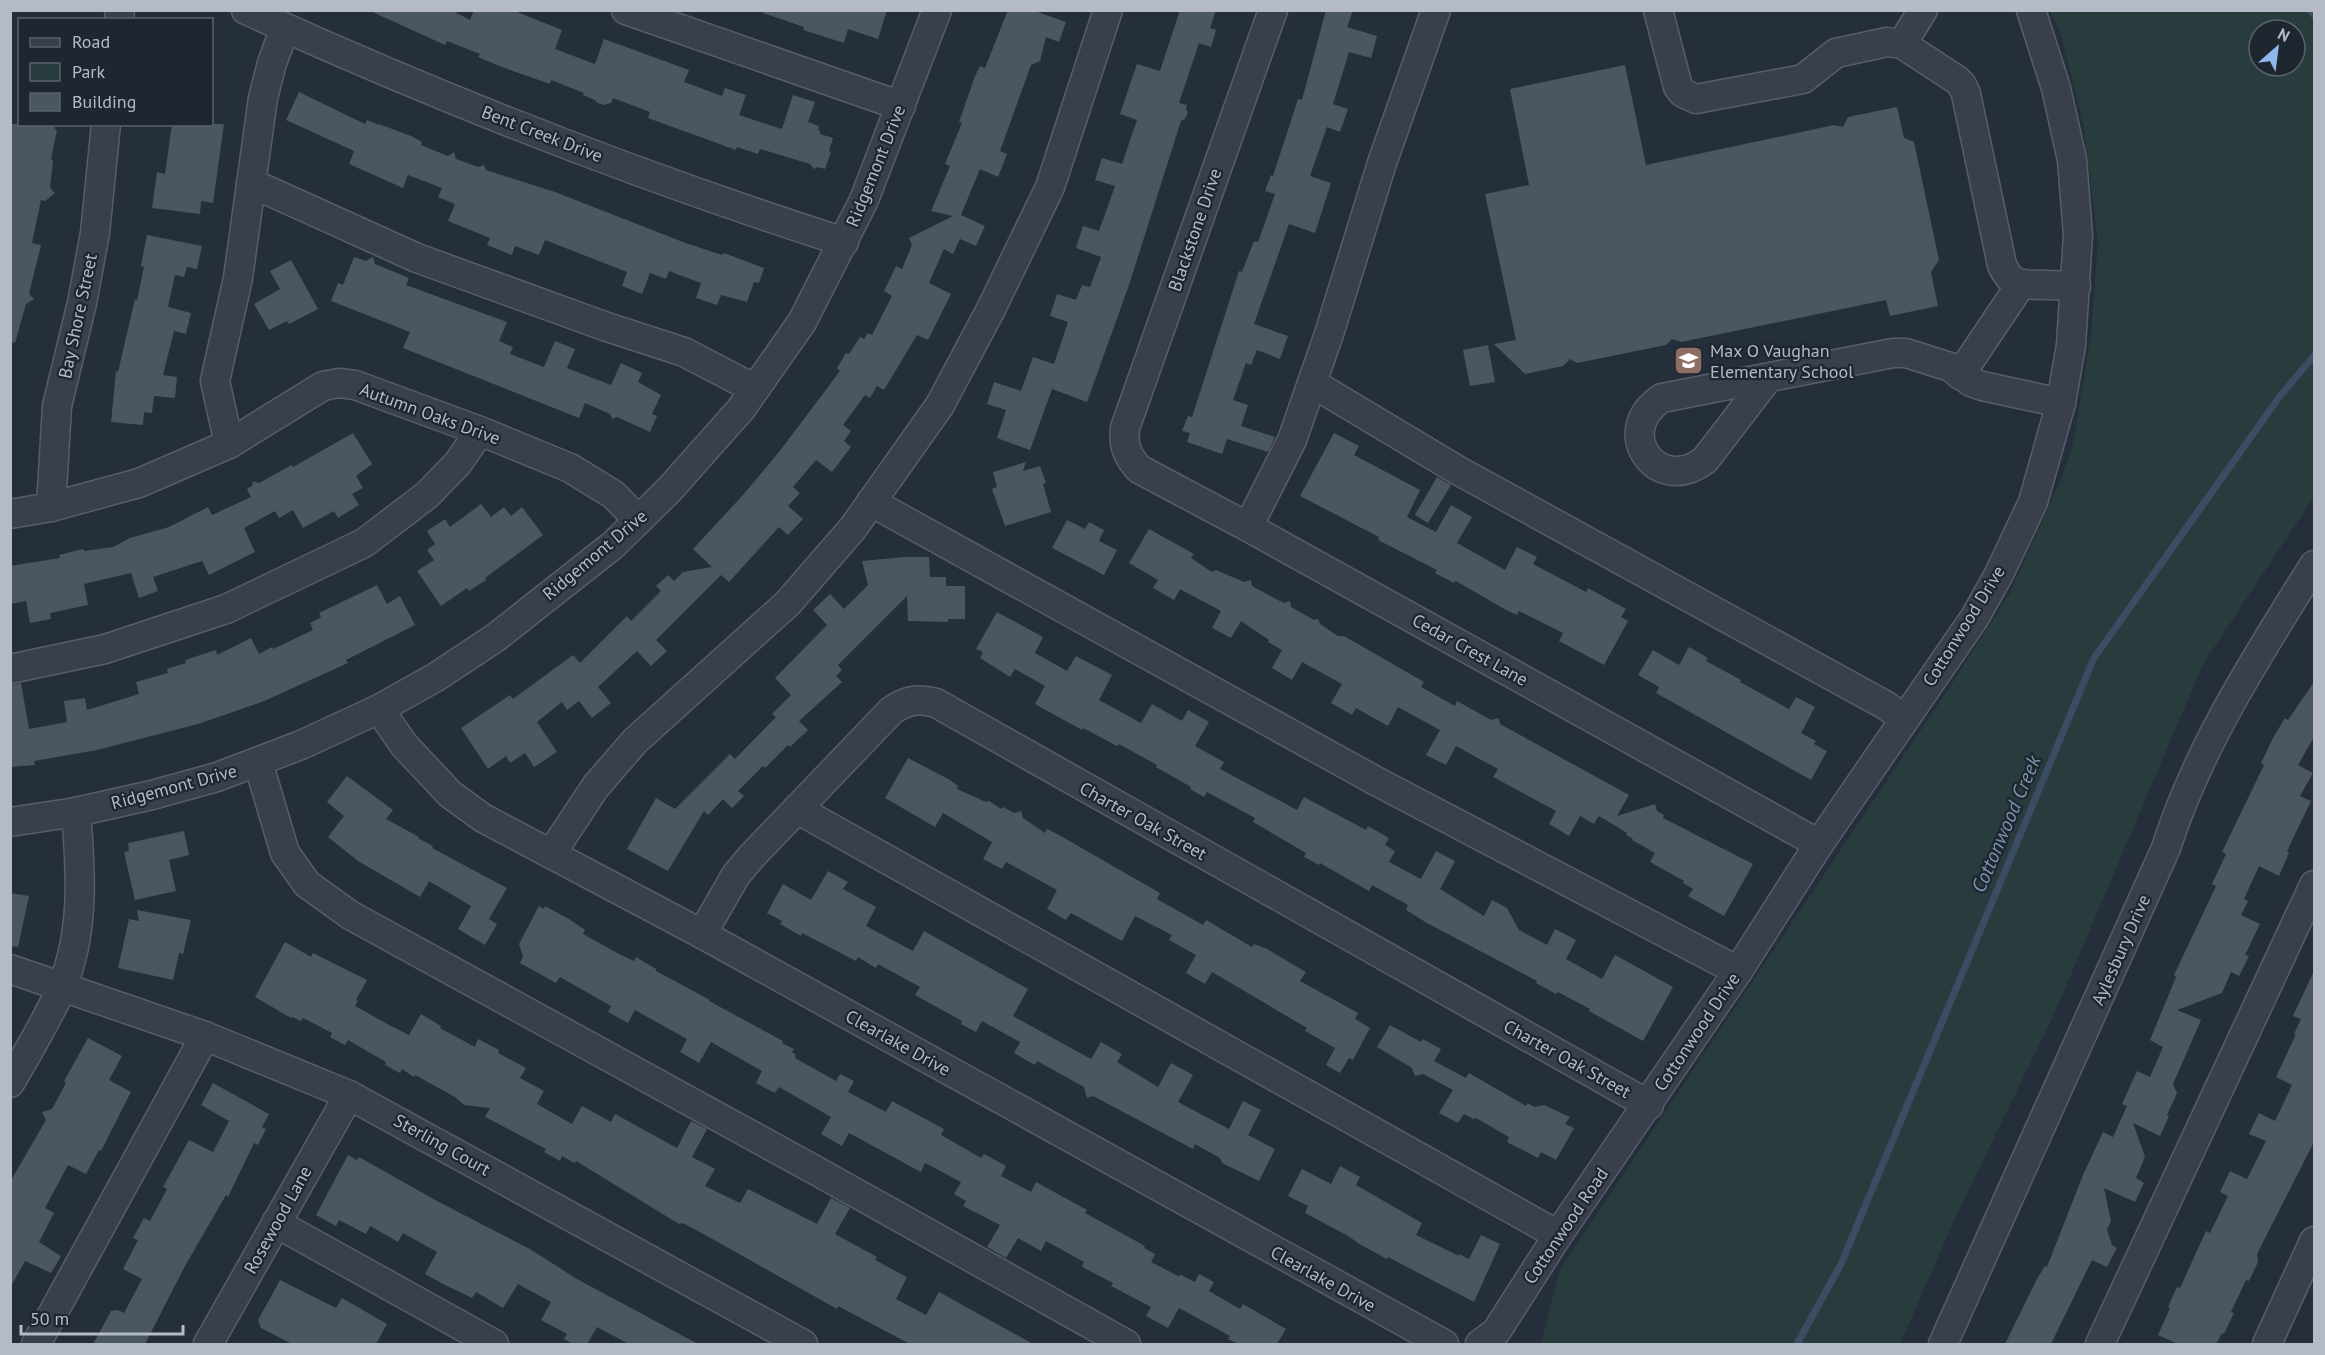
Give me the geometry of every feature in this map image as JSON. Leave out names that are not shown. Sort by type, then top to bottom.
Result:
[{"type":"street","name":"Bent Creek Drive","points":[[246,10],[389,74],[535,132],[690,190],[844,242]]},
{"type":"street","points":[[626,10],[901,105]]},
{"type":"street","name":"Ridgemont Drive","points":[[10,822],[76,812],[217,777],[258,762],[379,709],[436,677],[495,638],[613,545],[669,490],[741,410],[802,322],[844,242],[882,158],[937,10]]},
{"type":"street","points":[[551,854],[596,786],[635,741],[788,603],[853,528],[940,405],[991,309],[1050,187],[1108,10]]},
{"type":"street","name":"Blackstone Drive","points":[[1126,450],[1125,428],[1272,10]]},
{"type":"street","points":[[1248,526],[1292,440],[1382,163],[1436,10]]},
{"type":"street","points":[[1658,10],[1678,87],[1683,93],[1696,99],[1803,79],[1827,59],[1844,51],[1887,42],[1902,44],[1957,80],[1965,89],[2002,265],[2006,274],[2021,284],[2076,286]]},
{"type":"street","points":[[1902,44],[1923,10]]},
{"type":"street","name":"Cottonwood Drive","points":[[1649,1105],[1819,844],[1975,616],[1999,574],[2033,502],[2061,403],[2071,345],[2078,235],[2072,160],[2056,88],[2031,10]]},
{"type":"street","points":[[229,444],[215,381],[238,278],[264,98],[272,63],[285,28]]},
{"type":"street","name":"Bay Shore Street","points":[[51,507],[57,406],[82,303],[95,233],[106,126]]},
{"type":"street","points":[[251,183],[417,258],[684,352],[755,389]]},
{"type":"street","points":[[1960,375],[2021,284]]},
{"type":"street","points":[[1768,378],[1893,353],[1906,353],[1950,367],[1982,386],[2061,403]]},
{"type":"street","name":"Autumn Oaks Drive","points":[[10,514],[51,507],[139,483],[229,444],[323,386],[339,383],[355,385],[480,431],[570,468],[614,495],[638,520]]},
{"type":"street","points":[[1312,383],[1459,471],[1885,705],[1904,718]]},
{"type":"street","points":[[10,669],[105,649],[226,609],[364,543],[427,495],[458,463],[480,431]]},
{"type":"street","name":"Cedar Crest Lane","points":[[1126,450],[1131,461],[1139,469],[1248,526],[1819,844]]},
{"type":"street","points":[[871,502],[1374,780],[1738,971]]},
{"type":"street","name":"Aylesbury Drive","points":[[1943,1344],[2166,848],[2178,810],[2198,764],[2257,656],[2313,570]]},
{"type":"street","name":"Charter Oak Street","points":[[702,934],[736,875],[797,809],[896,708],[912,700],[925,700],[936,703],[1649,1105]]},
{"type":"street","name":"Clearlake Drive","points":[[379,709],[404,745],[450,794],[483,818],[702,934],[1444,1344]]},
{"type":"street","points":[[258,762],[285,853],[308,884],[350,915],[813,1168],[1126,1344]]},
{"type":"street","points":[[797,809],[1558,1235]]},
{"type":"street","points":[[10,1083],[62,988],[74,950],[79,915],[81,867],[76,812]]},
{"type":"street","points":[[2100,1344],[2314,885]]},
{"type":"street","name":"Sterling Court","points":[[10,969],[205,1036],[349,1095],[803,1344]]},
{"type":"street","points":[[36,1344],[205,1036]]},
{"type":"street","name":"Rosewood Lane","points":[[208,1344],[349,1095]]},
{"type":"street","name":"Cottonwood Road","points":[[1480,1344],[1496,1332],[1558,1235],[1649,1105]]},
{"type":"street","points":[[276,1223],[494,1344]]},
{"type":"street","points":[[2267,1344],[2311,1257]]},
{"type":"green space","points":[[2050,11],[2314,11],[2314,497],[2203,664],[2055,1012],[1957,1214],[1900,1344],[1541,1344],[1560,1269],[2009,595],[2060,482],[2073,444],[2091,336],[2098,241],[2083,123],[2060,31]]},
{"type":"building","points":[[368,10],[451,10],[470,20],[474,10],[512,10],[562,30],[555,49],[595,64],[604,39],[689,70],[684,82],[722,96],[725,88],[746,95],[739,115],[782,129],[793,95],[815,102],[808,122],[819,126],[820,134],[833,138],[829,151],[831,152],[825,169],[818,167],[814,169],[810,164],[760,149],[758,154],[737,147],[736,150],[648,118],[650,112],[613,98],[611,103],[603,105],[583,95],[584,93],[551,80],[550,84],[502,67],[478,57],[480,54],[447,41],[445,45]]},
{"type":"building","points":[[763,10],[887,10],[878,39],[848,29],[844,43],[803,30],[804,27],[763,13]]},
{"type":"building","points":[[1008,10],[1032,10],[1066,22],[1059,42],[1046,37],[1040,61],[1031,65],[1000,151],[1007,154],[998,177],[980,169],[961,215],[985,226],[976,246],[960,239],[953,254],[944,249],[929,283],[951,294],[928,340],[917,335],[884,390],[877,386],[870,398],[865,395],[843,425],[851,431],[844,441],[851,447],[832,472],[816,460],[793,487],[800,493],[788,506],[803,519],[788,535],[779,527],[729,582],[721,575],[656,640],[667,651],[651,666],[637,651],[598,687],[611,703],[592,718],[579,701],[567,710],[562,702],[537,722],[557,752],[534,767],[525,753],[510,763],[506,756],[488,769],[461,728],[510,695],[513,699],[573,655],[580,663],[627,616],[631,621],[661,591],[656,586],[668,575],[674,581],[683,572],[712,567],[693,549],[779,452],[840,371],[837,368],[846,353],[849,354],[860,337],[864,339],[868,333],[872,335],[892,296],[884,291],[896,266],[902,269],[912,245],[909,238],[953,216],[931,211],[950,166],[945,164],[962,123],[959,122],[975,76],[980,66],[985,68]]},
{"type":"building","points":[[1180,10],[1216,10],[1210,28],[1216,30],[1211,47],[1199,43],[1179,103],[1187,105],[1188,112],[1185,119],[1181,121],[1129,285],[1087,402],[1052,389],[1030,450],[997,438],[1006,410],[987,404],[994,382],[1021,391],[1033,357],[1054,364],[1068,322],[1050,316],[1057,294],[1076,300],[1082,285],[1090,287],[1101,257],[1076,248],[1083,226],[1099,231],[1115,186],[1095,180],[1102,158],[1122,164],[1137,120],[1120,114],[1137,64],[1160,71]]},
{"type":"building","points":[[1326,10],[1353,10],[1347,27],[1377,36],[1371,58],[1349,52],[1333,104],[1348,109],[1340,132],[1327,127],[1310,176],[1331,183],[1315,233],[1289,224],[1254,324],[1288,336],[1280,359],[1257,350],[1251,365],[1246,363],[1233,400],[1248,405],[1241,426],[1275,437],[1268,452],[1227,439],[1222,454],[1187,442],[1190,433],[1182,431],[1188,416],[1192,417],[1239,271],[1242,272],[1254,241],[1258,242],[1275,194],[1265,191],[1271,175],[1273,176],[1298,99],[1302,100]]},
{"type":"building","points":[[1625,65],[1646,165],[1834,125],[1843,127],[1848,117],[1897,107],[1904,138],[1914,142],[1939,260],[1931,272],[1938,306],[1890,316],[1886,300],[1681,342],[1672,339],[1666,345],[1577,363],[1570,359],[1563,366],[1525,374],[1494,344],[1516,340],[1485,194],[1529,185],[1510,89]]},
{"type":"building","points":[[299,92],[365,124],[367,120],[411,136],[422,142],[421,145],[448,156],[454,152],[456,159],[478,167],[484,165],[486,170],[555,192],[683,242],[722,255],[724,253],[764,268],[759,283],[754,282],[747,302],[721,295],[717,305],[696,298],[701,283],[669,271],[666,279],[650,273],[642,294],[622,286],[627,272],[545,240],[539,255],[515,246],[512,255],[487,245],[490,238],[448,221],[455,204],[438,197],[442,188],[408,175],[403,188],[349,164],[354,151],[286,120]]},
{"type":"building","points":[[10,124],[55,126],[57,130],[51,159],[53,161],[50,188],[55,193],[45,201],[41,200],[32,243],[41,245],[29,294],[34,299],[26,304],[15,343],[10,342]]},
{"type":"building","points":[[224,124],[213,203],[201,201],[200,214],[152,208],[157,172],[165,174],[172,126]]},
{"type":"building","points":[[147,235],[202,246],[197,269],[187,267],[184,277],[175,275],[168,307],[191,313],[186,334],[174,331],[163,375],[177,377],[175,398],[154,396],[152,413],[144,412],[143,425],[111,422],[116,371],[118,372],[135,299],[137,300],[144,267],[141,266]]},
{"type":"building","points":[[354,257],[366,261],[373,257],[375,264],[409,278],[406,285],[507,322],[499,341],[513,347],[510,354],[544,367],[555,341],[575,349],[567,368],[611,385],[621,363],[642,373],[638,382],[661,395],[652,414],[657,416],[650,432],[617,417],[612,419],[610,414],[585,403],[579,418],[403,348],[410,332],[331,301],[338,283],[343,285]]},
{"type":"building","points":[[291,260],[318,309],[289,324],[287,321],[269,330],[254,304],[280,289],[270,271]]},
{"type":"building","points":[[1488,345],[1495,382],[1470,386],[1463,350]]},
{"type":"building","points":[[353,433],[372,464],[356,476],[363,488],[352,494],[359,505],[338,518],[334,511],[303,528],[293,510],[279,518],[275,511],[244,528],[255,552],[209,575],[202,561],[153,577],[158,591],[139,598],[131,573],[84,584],[88,605],[50,613],[51,619],[30,623],[26,601],[10,604],[10,566],[60,558],[59,555],[83,549],[84,551],[113,547],[130,538],[169,527],[208,507],[212,515],[251,497],[247,489],[252,486],[253,481],[259,483],[292,465],[293,467]]},
{"type":"building","points":[[1334,433],[1359,446],[1354,455],[1420,490],[1407,517],[1436,532],[1451,505],[1472,517],[1457,543],[1505,570],[1517,547],[1537,557],[1533,564],[1586,592],[1588,588],[1626,609],[1621,617],[1628,621],[1604,665],[1559,641],[1563,633],[1519,611],[1517,615],[1506,610],[1456,581],[1454,583],[1435,573],[1437,570],[1378,540],[1379,537],[1300,496]]},
{"type":"building","points":[[1026,462],[1023,471],[1040,466],[1046,483],[1043,484],[1051,512],[1005,526],[992,489],[997,487],[993,472]]},
{"type":"building","points":[[1437,477],[1451,485],[1428,523],[1415,515]]},
{"type":"building","points":[[481,504],[491,517],[504,507],[511,516],[522,507],[543,535],[485,578],[486,580],[469,591],[467,588],[441,606],[417,571],[434,560],[427,550],[435,544],[427,531],[445,519],[450,527]]},
{"type":"building","points":[[1067,520],[1085,529],[1089,522],[1104,530],[1099,541],[1117,550],[1104,575],[1052,548]]},
{"type":"building","points":[[1149,529],[1194,554],[1191,558],[1212,572],[1216,570],[1244,582],[1251,580],[1252,586],[1284,603],[1290,601],[1291,607],[1314,620],[1318,619],[1320,624],[1338,636],[1344,636],[1424,682],[1421,687],[1455,706],[1457,701],[1491,720],[1499,718],[1500,724],[1629,795],[1617,816],[1655,804],[1657,811],[1664,815],[1663,818],[1753,864],[1724,916],[1688,896],[1693,889],[1683,883],[1684,881],[1650,862],[1655,853],[1632,840],[1626,835],[1627,833],[1599,816],[1594,824],[1580,816],[1569,836],[1549,824],[1556,811],[1493,777],[1498,769],[1456,746],[1446,765],[1426,755],[1440,730],[1398,707],[1388,726],[1356,708],[1352,715],[1331,703],[1342,684],[1302,662],[1292,680],[1272,668],[1282,650],[1241,621],[1231,638],[1212,628],[1221,611],[1180,589],[1174,600],[1153,588],[1158,580],[1129,563]]},
{"type":"building","points":[[929,557],[930,577],[946,577],[946,586],[965,586],[965,619],[948,619],[948,622],[908,621],[907,596],[838,665],[842,670],[836,676],[842,682],[799,721],[808,730],[790,747],[788,745],[765,768],[763,766],[738,791],[744,796],[732,808],[723,799],[708,815],[704,811],[668,871],[627,849],[656,798],[675,809],[730,754],[735,759],[776,717],[772,714],[791,695],[775,678],[827,625],[813,610],[830,594],[844,609],[868,585],[862,561]]},
{"type":"building","points":[[377,585],[387,604],[400,596],[415,625],[346,660],[348,663],[262,702],[198,724],[97,750],[34,761],[35,765],[10,767],[10,685],[21,683],[29,729],[67,722],[64,701],[85,698],[87,710],[139,694],[136,682],[168,673],[167,669],[186,663],[185,660],[216,650],[217,655],[251,638],[259,654],[272,647],[273,649],[313,630],[310,623],[321,617],[319,613]]},
{"type":"building","points":[[997,612],[1043,637],[1035,653],[1067,671],[1076,656],[1112,675],[1099,700],[1141,723],[1152,704],[1182,721],[1188,710],[1209,722],[1195,746],[1224,762],[1220,769],[1297,810],[1304,797],[1366,830],[1368,826],[1389,838],[1385,845],[1395,851],[1389,862],[1421,879],[1436,851],[1455,861],[1440,889],[1484,916],[1492,900],[1507,908],[1519,930],[1547,945],[1555,929],[1576,940],[1566,959],[1602,979],[1615,955],[1673,987],[1643,1041],[1589,1011],[1590,1009],[1558,992],[1556,994],[1536,983],[1537,981],[1427,923],[1406,910],[1408,905],[1372,885],[1369,891],[1320,863],[1319,865],[1304,857],[1306,853],[1253,822],[1255,818],[1207,792],[1204,797],[1156,767],[1157,765],[1119,744],[1117,746],[1083,728],[1082,730],[1035,704],[1045,686],[1015,669],[1010,677],[980,658],[983,652],[976,649]]},
{"type":"building","points":[[1689,647],[1708,658],[1706,661],[1789,709],[1796,697],[1815,707],[1801,733],[1816,741],[1814,744],[1827,751],[1811,780],[1656,693],[1659,687],[1638,675],[1653,650],[1679,665]]},
{"type":"building","points":[[2314,682],[2314,737],[2298,765],[2313,773],[2300,796],[2311,801],[2287,851],[2289,853],[2279,876],[2259,866],[2244,899],[2248,901],[2241,915],[2260,924],[2245,955],[2249,956],[2239,976],[2231,972],[2222,993],[2177,1010],[2201,1020],[2173,1084],[2177,1093],[2160,1136],[2133,1123],[2145,1157],[2136,1178],[2144,1183],[2135,1202],[2104,1188],[2111,1221],[2107,1230],[2112,1245],[2117,1248],[2107,1267],[2092,1260],[2051,1344],[2005,1344],[2037,1279],[2045,1266],[2047,1267],[2083,1175],[2103,1132],[2113,1137],[2127,1106],[2122,1104],[2137,1071],[2150,1077],[2163,1047],[2150,1040],[2176,977],[2174,975],[2216,886],[2212,884],[2226,854],[2222,852],[2264,765],[2261,763],[2273,738],[2285,718],[2288,720]]},
{"type":"building","points":[[908,758],[950,780],[958,786],[957,789],[986,802],[989,801],[1001,809],[1003,807],[1014,813],[1021,811],[1023,818],[1045,833],[1047,829],[1059,835],[1160,893],[1157,899],[1203,925],[1206,920],[1252,947],[1254,944],[1267,949],[1306,972],[1300,981],[1358,1013],[1355,1019],[1370,1028],[1353,1060],[1349,1058],[1340,1073],[1326,1065],[1335,1048],[1305,1031],[1307,1028],[1212,972],[1205,984],[1186,973],[1196,955],[1169,940],[1172,935],[1135,916],[1122,941],[1071,913],[1066,920],[1047,909],[1057,890],[1006,862],[1002,869],[983,859],[992,842],[943,813],[935,827],[885,798]]},
{"type":"building","points":[[347,776],[393,810],[386,819],[419,837],[433,846],[432,848],[507,888],[489,919],[497,924],[485,945],[458,929],[471,906],[429,881],[420,897],[358,861],[328,837],[344,816],[327,802]]},
{"type":"building","points":[[184,831],[189,855],[169,860],[176,891],[135,900],[124,852],[129,851],[128,843]]},
{"type":"building","points":[[828,871],[848,882],[843,889],[876,907],[866,926],[913,951],[924,931],[1028,989],[1013,1016],[1091,1059],[1101,1042],[1122,1054],[1117,1062],[1158,1087],[1171,1063],[1193,1075],[1178,1102],[1229,1129],[1243,1101],[1261,1110],[1248,1135],[1275,1149],[1259,1181],[1222,1163],[1220,1158],[1195,1144],[1193,1149],[1093,1096],[1087,1098],[1084,1087],[1037,1061],[1035,1065],[1014,1053],[1020,1042],[982,1021],[976,1032],[961,1024],[962,1021],[915,995],[920,987],[878,964],[876,968],[858,957],[856,961],[802,933],[801,936],[780,924],[782,921],[767,913],[783,884],[811,900]]},
{"type":"building","points":[[10,893],[29,896],[18,947],[10,946]]},
{"type":"building","points":[[539,906],[544,909],[545,906],[569,919],[585,930],[583,934],[617,953],[634,961],[636,957],[656,971],[783,1041],[782,1043],[794,1049],[792,1052],[796,1055],[795,1058],[836,1081],[840,1074],[854,1081],[848,1092],[886,1112],[892,1101],[944,1129],[941,1135],[981,1158],[984,1154],[1006,1166],[1001,1176],[1031,1192],[1036,1182],[1087,1210],[1085,1213],[1145,1246],[1144,1248],[1155,1254],[1151,1262],[1195,1282],[1199,1274],[1214,1282],[1209,1291],[1240,1309],[1243,1304],[1286,1329],[1277,1344],[1239,1344],[1228,1339],[1230,1336],[1179,1308],[1168,1328],[1146,1316],[1151,1307],[1111,1286],[1113,1283],[1082,1267],[1084,1262],[1046,1241],[1041,1251],[1018,1238],[1006,1258],[987,1247],[1000,1225],[963,1206],[966,1201],[954,1194],[961,1182],[925,1163],[921,1172],[849,1133],[842,1146],[821,1134],[831,1117],[779,1087],[775,1093],[756,1083],[762,1071],[711,1042],[699,1063],[680,1052],[687,1039],[635,1010],[628,1023],[608,1012],[611,1006],[560,977],[556,983],[520,963],[523,957],[519,944]]},
{"type":"building","points":[[137,910],[191,920],[183,954],[179,953],[173,980],[118,968],[129,919],[139,921]]},
{"type":"building","points":[[285,942],[311,957],[313,953],[367,980],[355,1006],[391,1026],[409,1035],[421,1014],[441,1026],[440,1028],[475,1047],[478,1039],[499,1050],[498,1053],[526,1068],[520,1078],[544,1091],[537,1104],[572,1124],[582,1106],[611,1122],[615,1114],[677,1148],[691,1121],[707,1129],[692,1157],[715,1169],[705,1186],[740,1203],[748,1189],[817,1224],[831,1198],[850,1208],[835,1234],[877,1257],[875,1260],[907,1277],[896,1299],[926,1315],[939,1292],[1033,1344],[910,1344],[838,1306],[837,1309],[683,1223],[679,1224],[576,1161],[574,1163],[562,1156],[560,1161],[544,1152],[546,1149],[485,1117],[490,1108],[464,1105],[455,1097],[415,1075],[414,1077],[402,1069],[400,1073],[385,1065],[386,1062],[348,1040],[345,1045],[330,1037],[332,1033],[303,1018],[301,1021],[291,1018],[255,997]]},
{"type":"building","points":[[2314,971],[2314,1142],[2257,1254],[2258,1262],[2249,1281],[2246,1280],[2231,1312],[2234,1313],[2224,1334],[2222,1333],[2216,1344],[2178,1344],[2158,1335],[2170,1308],[2168,1307],[2177,1287],[2180,1288],[2206,1231],[2210,1233],[2228,1196],[2220,1192],[2230,1171],[2247,1179],[2266,1141],[2249,1134],[2259,1113],[2275,1121],[2292,1085],[2276,1077],[2301,1019],[2293,1016]]},
{"type":"building","points":[[1390,1025],[1421,1042],[1423,1039],[1441,1049],[1434,1061],[1466,1078],[1469,1073],[1526,1106],[1528,1103],[1534,1107],[1544,1105],[1570,1117],[1565,1124],[1574,1128],[1556,1160],[1541,1152],[1538,1158],[1507,1142],[1509,1137],[1476,1118],[1473,1119],[1464,1114],[1458,1123],[1439,1113],[1453,1090],[1423,1074],[1415,1076],[1412,1068],[1377,1047]]},
{"type":"building","points":[[88,1038],[122,1056],[109,1080],[131,1092],[101,1151],[99,1150],[86,1174],[68,1165],[45,1208],[54,1213],[39,1242],[61,1256],[51,1273],[25,1261],[10,1288],[10,1182],[46,1120],[42,1112],[52,1109],[66,1083],[64,1081]]},
{"type":"building","points":[[213,1083],[269,1114],[262,1127],[266,1129],[258,1145],[254,1143],[228,1197],[226,1195],[185,1266],[145,1344],[93,1344],[111,1311],[118,1310],[124,1313],[142,1279],[123,1269],[138,1240],[133,1238],[144,1218],[150,1221],[167,1189],[163,1187],[189,1140],[213,1152],[229,1121],[201,1105]]},
{"type":"building","points":[[348,1155],[357,1160],[359,1157],[530,1249],[577,1279],[698,1344],[629,1344],[597,1327],[587,1344],[573,1344],[564,1339],[567,1334],[541,1320],[551,1302],[518,1284],[503,1308],[476,1292],[472,1298],[445,1285],[425,1274],[437,1252],[403,1233],[398,1242],[370,1226],[366,1234],[339,1220],[336,1226],[316,1215]]},
{"type":"building","points":[[1340,1166],[1360,1177],[1356,1185],[1422,1223],[1416,1235],[1459,1256],[1459,1254],[1469,1259],[1481,1235],[1500,1244],[1474,1302],[1361,1245],[1305,1213],[1308,1206],[1288,1196],[1302,1169],[1331,1184]]},
{"type":"building","points":[[280,1280],[336,1308],[342,1298],[387,1324],[376,1344],[292,1344],[261,1328],[258,1320]]},
{"type":"waterway","name":"Cottonwood Creek","points":[[2310,10],[2314,15]]},
{"type":"waterway","name":"Cottonwood Creek","points":[[1797,1344],[1841,1264],[2094,658],[2280,396],[2314,356]]},
{"type":"place","name":"Max O Vaughan Elementary School","points":[[1689,361]]}]
